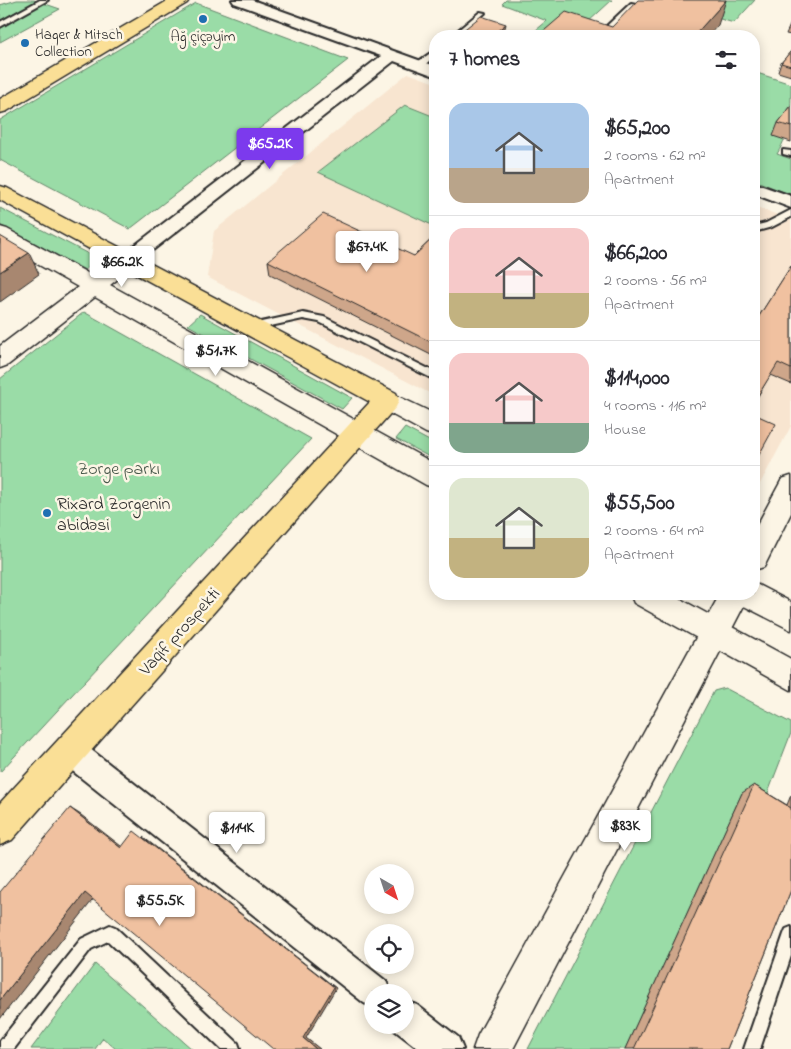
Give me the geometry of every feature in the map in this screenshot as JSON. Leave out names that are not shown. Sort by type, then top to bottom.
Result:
[{"type":"main road","points":[[0,92],[159,0]]},
{"type":"main road","points":[[0,107],[181,0]]},
{"type":"main road","points":[[0,192],[429,423]]},
{"type":"main road","points":[[0,234],[429,474]]},
{"type":"main road","points":[[0,359],[128,260]]},
{"type":"main road","name":"Vaqif prospekti","points":[[0,828],[387,400]]},
{"type":"main road","points":[[760,546],[791,487]]},
{"type":"main road","points":[[655,600],[791,676]]},
{"type":"main road","points":[[492,1049],[732,600]]},
{"type":"main road","points":[[759,600],[791,617]]},
{"type":"street","points":[[239,0],[429,69]]},
{"type":"street","points":[[254,0],[286,16]]},
{"type":"street","points":[[128,260],[392,55]]},
{"type":"street","points":[[760,190],[791,202]]},
{"type":"street","points":[[70,751],[365,984]]},
{"type":"street","points":[[414,1023],[446,1049]]},
{"type":"lane","points":[[0,25],[45,0]]},
{"type":"lane","points":[[605,30],[633,4]]},
{"type":"lane","points":[[461,30],[482,13]]},
{"type":"lane","points":[[420,65],[429,57]]},
{"type":"lane","points":[[760,227],[791,212]]},
{"type":"lane","points":[[252,326],[303,316],[321,319],[429,373]]},
{"type":"lane","points":[[4,1049],[86,944],[110,932],[232,1049]]},
{"type":"lane","points":[[752,1049],[791,934]]},
{"type":"shaded area","points":[[408,73],[429,81],[429,393],[207,277],[214,231]]},
{"type":"shaded area","points":[[760,208],[791,220],[791,426],[760,484]]},
{"type":"green space","points":[[17,0],[34,0],[60,9],[0,42],[0,5]]},
{"type":"green space","points":[[506,0],[612,0],[579,30],[536,30],[547,21],[502,4]]},
{"type":"green space","points":[[655,0],[755,0],[734,23]]},
{"type":"green space","points":[[196,3],[348,60],[130,229],[0,160],[0,120]]},
{"type":"green space","points":[[760,74],[791,84],[788,129],[777,154],[791,159],[791,195],[760,182]]},
{"type":"green space","points":[[405,105],[429,115],[429,224],[318,172]]},
{"type":"green space","points":[[0,208],[98,259],[85,270],[0,225]]},
{"type":"green space","name":"Zorge parkı","points":[[84,312],[311,439],[0,772],[0,379]]},
{"type":"green space","points":[[200,314],[352,398],[342,409],[188,325]]},
{"type":"green space","points":[[405,428],[429,441],[429,457],[396,439]]},
{"type":"green space","points":[[725,688],[791,723],[791,733],[763,806],[742,793],[625,1049],[528,1049],[714,691]]},
{"type":"green space","points":[[95,964],[192,1049],[116,1049],[103,1038],[95,1049],[31,1049]]},
{"type":"building","points":[[638,0],[726,0],[699,30],[545,30],[566,12],[612,27]]},
{"type":"building","points":[[481,16],[506,24],[498,30],[464,30]]},
{"type":"building","points":[[791,51],[791,66],[781,63]]},
{"type":"building","points":[[791,106],[791,127],[778,123]]},
{"type":"building","points":[[323,214],[414,256],[429,242],[429,341],[268,261]]},
{"type":"building","points":[[0,236],[29,253],[0,272]]},
{"type":"building","points":[[791,266],[791,369],[778,363],[760,392],[760,315]]},
{"type":"building","points":[[760,417],[776,424],[760,453]]},
{"type":"building","points":[[754,785],[791,808],[791,890],[727,1049],[634,1049]]},
{"type":"building","points":[[70,808],[121,848],[134,831],[334,987],[303,1038],[316,1049],[273,1049],[85,893],[0,1000],[0,892]]},
{"type":"place","name":"Ağ çiçəyim","points":[[203,19]]},
{"type":"place","name":"Hager & Mitsch Collection","points":[[25,43]]},
{"type":"place","name":"Rixard Zorgenin abidəsi","points":[[47,513]]}]
